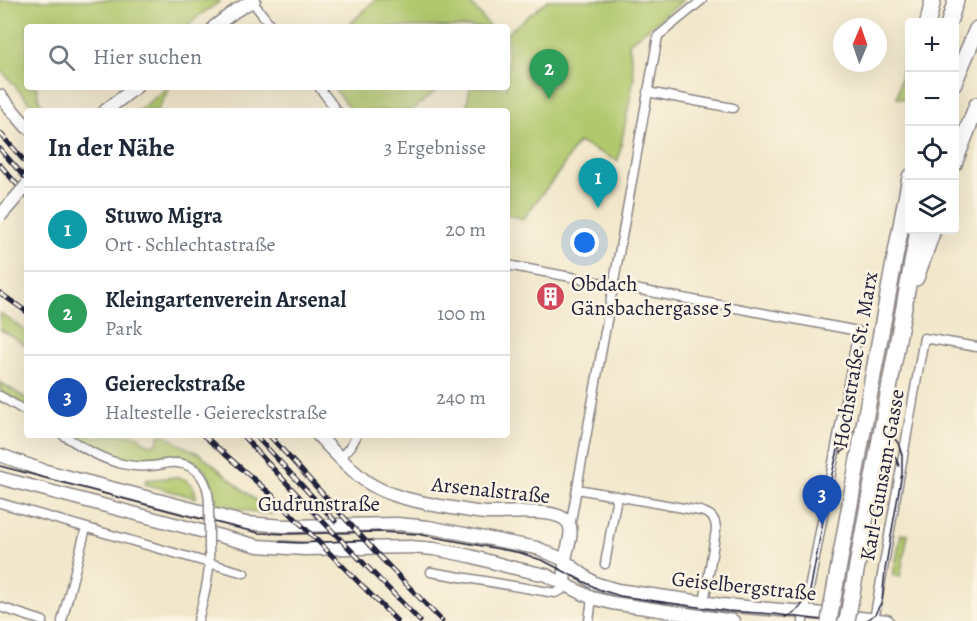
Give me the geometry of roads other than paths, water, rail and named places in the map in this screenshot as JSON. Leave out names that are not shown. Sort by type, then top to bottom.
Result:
[{"type":"highway","points":[[929,18],[933,0]]},
{"type":"highway","points":[[950,18],[957,0]]},
{"type":"highway","points":[[959,72],[977,28]]},
{"type":"highway","points":[[959,151],[977,105]]},
{"type":"highway","name":"Hochstraße St. Marx","points":[[829,621],[908,180]]},
{"type":"highway","name":"Hochstraße St. Marx","points":[[847,621],[917,234]]},
{"type":"highway","points":[[900,323],[932,234]]},
{"type":"main road","points":[[217,24],[252,0]]},
{"type":"main road","points":[[109,108],[132,90]]},
{"type":"main road","points":[[0,96],[24,124]]},
{"type":"main road","points":[[0,216],[24,188]]},
{"type":"main road","name":"Arsenalstraße","points":[[321,438],[361,477],[375,487],[404,499],[476,512],[550,514],[564,519],[570,528]]},
{"type":"main road","name":"Gudrunstraße","points":[[0,455],[42,470],[246,523],[284,526],[412,525],[527,545],[553,554],[599,585]]},
{"type":"main road","name":"Gudrunstraße","points":[[0,478],[258,546],[304,549],[424,548],[470,556],[546,575],[592,598]]},
{"type":"main road","points":[[564,583],[570,528]]},
{"type":"main road","name":"Geiselbergstraße","points":[[599,585],[617,590],[804,616],[881,620]]},
{"type":"main road","name":"Geiselbergstraße","points":[[592,598],[626,606],[733,621]]},
{"type":"street","points":[[252,0],[270,24]]},
{"type":"street","points":[[570,528],[658,36],[702,0]]},
{"type":"street","points":[[321,90],[335,108]]},
{"type":"street","points":[[648,92],[733,108]]},
{"type":"street","points":[[510,266],[858,331],[804,616]]},
{"type":"street","name":"Karl-Gunsam-Gasse","points":[[881,620],[900,480],[924,338],[977,347]]},
{"type":"street","points":[[0,396],[24,410]]},
{"type":"street","points":[[68,438],[91,453],[119,463],[148,466],[171,463],[188,465],[199,473],[207,484],[210,563],[198,621]]},
{"type":"street","points":[[340,458],[355,438]]},
{"type":"street","points":[[578,489],[700,511],[714,518],[716,530],[704,603]]},
{"type":"street","points":[[605,564],[617,496]]},
{"type":"street","points":[[0,503],[244,573]]},
{"type":"street","points":[[62,621],[86,528]]},
{"type":"street","points":[[430,572],[555,593],[562,590],[564,583]]},
{"type":"street","points":[[590,621],[592,598]]},
{"type":"street","points":[[0,607],[43,621]]},
{"type":"tram line","points":[[785,617],[801,607],[810,591],[838,450],[846,437],[856,429],[870,426],[882,428],[898,443],[902,455],[902,473],[885,570],[882,601],[875,614],[864,621]]},
{"type":"tram line","points":[[841,453],[857,442],[874,441],[889,449],[899,466]]},
{"type":"tram line","points":[[0,466],[259,533],[417,534],[521,553],[544,561],[598,589],[620,596],[727,611],[831,621]]},
{"type":"tram line","points":[[279,542],[372,540]]},
{"type":"railway","points":[[0,133],[24,161]]},
{"type":"railway","points":[[0,149],[24,177]]},
{"type":"railway","points":[[0,165],[24,193]]},
{"type":"railway","points":[[0,293],[24,310]]},
{"type":"railway","points":[[206,438],[273,496],[397,621]]},
{"type":"railway","points":[[245,438],[420,621]]},
{"type":"railway","points":[[258,438],[335,521]]},
{"type":"railway","points":[[272,438],[442,621]]},
{"type":"place","name":"Kleingartenverein Arsenal","points":[[549,99]]},
{"type":"place","name":"Stuwo Migra","points":[[598,208]]},
{"type":"place","name":"Obdach Gänsbachergasse 5","points":[[550,296]]},
{"type":"place","name":"Geiereckstraße","points":[[822,525]]}]
